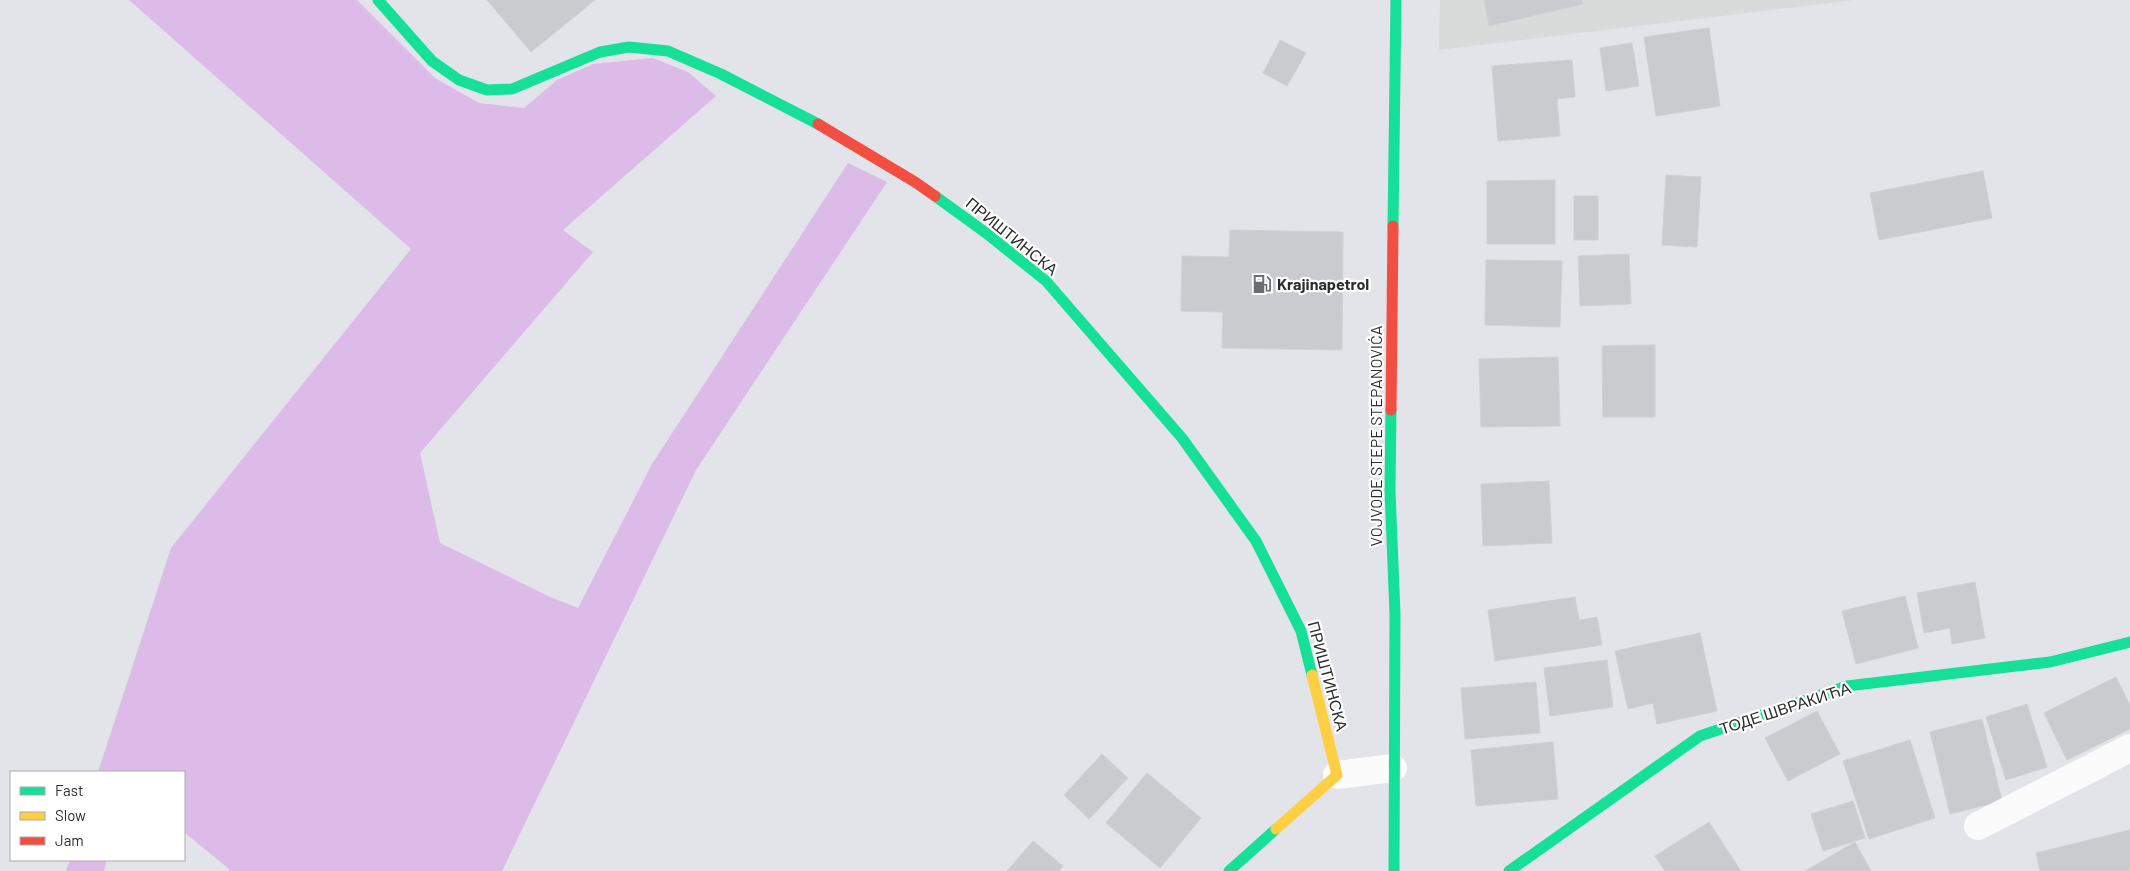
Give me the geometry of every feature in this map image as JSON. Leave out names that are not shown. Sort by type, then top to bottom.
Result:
[{"type":"street","name":"ПРИШТИНСКА","points":[[378,0],[432,61],[459,80],[488,90],[512,89],[600,52],[629,47],[668,51],[721,74],[798,112],[915,182],[1046,281],[1182,438],[1256,541],[1301,630],[1337,775]]},
{"type":"street","name":"VOJVODE STEPE STEPANOVIĆA","points":[[1394,871],[1394,614],[1390,491],[1396,0]]},
{"type":"street","name":"ТОДЕ ШВРАКИЋА","points":[[1509,871],[1700,736],[1847,686],[2050,662],[2130,642]]},
{"type":"street","points":[[1978,826],[2130,748]]},
{"type":"street","points":[[1229,871],[1337,775],[1393,768]]},
{"type":"shaded area","points":[[129,0],[357,0],[435,78],[479,103],[524,108],[557,80],[593,64],[653,58],[688,72],[716,96],[563,230],[593,252],[420,453],[440,543],[548,596],[578,608],[652,464],[848,163],[887,182],[696,470],[502,871],[229,871],[229,869],[185,833],[185,771],[98,771],[171,548],[411,249]]},
{"type":"shaded area","points":[[1440,0],[1854,0],[1439,50]]},
{"type":"shaded area","points":[[70,861],[107,861],[104,871],[66,871]]},
{"type":"building","points":[[487,0],[595,0],[531,52]]},
{"type":"building","points":[[1484,0],[1582,0],[1583,4],[1489,26]]},
{"type":"building","points":[[1709,28],[1720,106],[1656,116],[1644,37]]},
{"type":"building","points":[[1280,40],[1306,53],[1287,86],[1263,73]]},
{"type":"building","points":[[1632,43],[1639,86],[1606,91],[1600,48]]},
{"type":"building","points":[[1572,60],[1575,97],[1557,99],[1560,136],[1498,141],[1492,66]]},
{"type":"building","points":[[1983,171],[1992,218],[1879,240],[1870,193]]},
{"type":"building","points":[[1666,175],[1701,177],[1697,247],[1662,245]]},
{"type":"building","points":[[1555,180],[1555,244],[1487,244],[1487,181]]},
{"type":"building","points":[[1574,196],[1598,196],[1598,240],[1574,240]]},
{"type":"building","name":"Krajinapetrol","points":[[1230,230],[1343,232],[1342,350],[1222,348],[1223,312],[1181,311],[1182,256],[1229,257]]},
{"type":"building","points":[[1629,254],[1631,304],[1580,306],[1578,256]]},
{"type":"building","points":[[1486,260],[1562,261],[1560,327],[1485,325]]},
{"type":"building","points":[[1655,345],[1655,417],[1603,417],[1602,346]]},
{"type":"building","points":[[1558,357],[1560,426],[1481,427],[1479,359]]},
{"type":"building","points":[[1549,481],[1552,543],[1483,546],[1481,484]]},
{"type":"building","points":[[1975,582],[1985,638],[1952,644],[1950,628],[1924,633],[1917,593]]},
{"type":"building","points":[[1905,596],[1918,648],[1856,664],[1842,611]]},
{"type":"building","points":[[1575,597],[1579,620],[1597,617],[1602,645],[1495,661],[1488,610]]},
{"type":"building","points":[[1700,633],[1717,711],[1657,724],[1653,703],[1628,709],[1615,651]]},
{"type":"building","points":[[1607,660],[1613,707],[1550,716],[1544,668]]},
{"type":"building","points":[[2116,677],[2130,705],[2130,729],[2067,760],[2044,713]]},
{"type":"building","points":[[1536,682],[1540,733],[1465,739],[1461,688]]},
{"type":"building","points":[[2027,704],[2047,767],[2006,780],[1986,717]]},
{"type":"building","points":[[1817,711],[1840,754],[1788,781],[1765,738]]},
{"type":"building","points":[[1982,719],[2002,801],[1950,814],[1930,732]]},
{"type":"building","points":[[1910,740],[1935,818],[1869,839],[1843,761]]},
{"type":"building","points":[[1553,742],[1558,799],[1476,806],[1471,750]]},
{"type":"building","points":[[1102,754],[1128,778],[1089,819],[1064,795]]},
{"type":"building","points":[[1147,773],[1201,818],[1160,868],[1106,823]]},
{"type":"building","points":[[1853,801],[1865,838],[1823,851],[1811,814]]},
{"type":"building","points":[[1709,822],[1741,871],[1665,871],[1655,856]]},
{"type":"building","points":[[2130,830],[2130,871],[2040,871],[2036,853]]},
{"type":"building","points":[[1033,841],[1063,866],[1059,871],[1007,871]]},
{"type":"building","points":[[1855,842],[1871,871],[1805,871]]},
{"type":"traffic: fast","points":[[378,0],[432,61],[459,80],[487,90],[512,89],[600,52],[629,47],[668,51],[721,74],[818,124]]},
{"type":"traffic: fast","points":[[1393,226],[1396,0]]},
{"type":"traffic: fast","points":[[935,196],[986,233],[1046,281],[1182,438],[1256,541],[1301,631],[1312,675]]},
{"type":"traffic: fast","points":[[1391,410],[1390,491],[1395,614],[1394,871]]},
{"type":"traffic: fast","points":[[1509,871],[1700,736],[1847,686],[2050,662],[2130,642]]},
{"type":"traffic: fast","points":[[1229,871],[1276,829]]},
{"type":"traffic: slow","points":[[1276,829],[1337,775],[1312,675]]},
{"type":"traffic: jam","points":[[818,124],[935,196]]},
{"type":"traffic: jam","points":[[1391,410],[1393,226]]},
{"type":"place","name":"Krajinapetrol","points":[[1262,284]]}]
